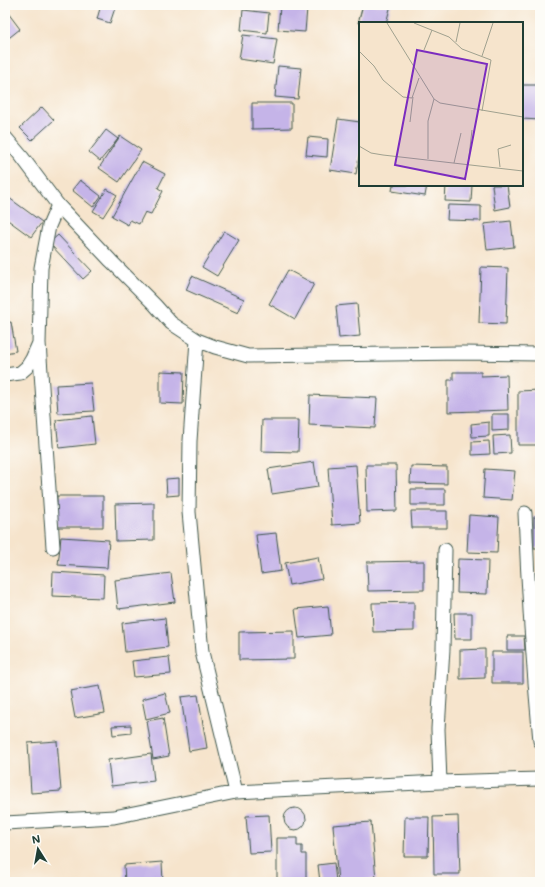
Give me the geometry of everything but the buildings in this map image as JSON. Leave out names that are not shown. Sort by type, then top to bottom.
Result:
[{"type":"street","points":[[5,137],[58,205],[110,261],[155,305],[171,323],[197,340],[215,347],[248,356],[462,353],[540,354]]},
{"type":"street","points":[[53,547],[39,342],[40,268],[49,226],[58,205]]},
{"type":"street","points":[[197,340],[190,441],[189,512],[202,652],[236,792]]},
{"type":"street","points":[[5,375],[20,373],[27,367],[39,342]]},
{"type":"street","points":[[525,513],[530,612],[540,741]]},
{"type":"street","points":[[440,782],[438,730],[443,649],[445,550]]},
{"type":"street","points":[[5,823],[114,817],[236,792],[440,782],[540,779]]}]
